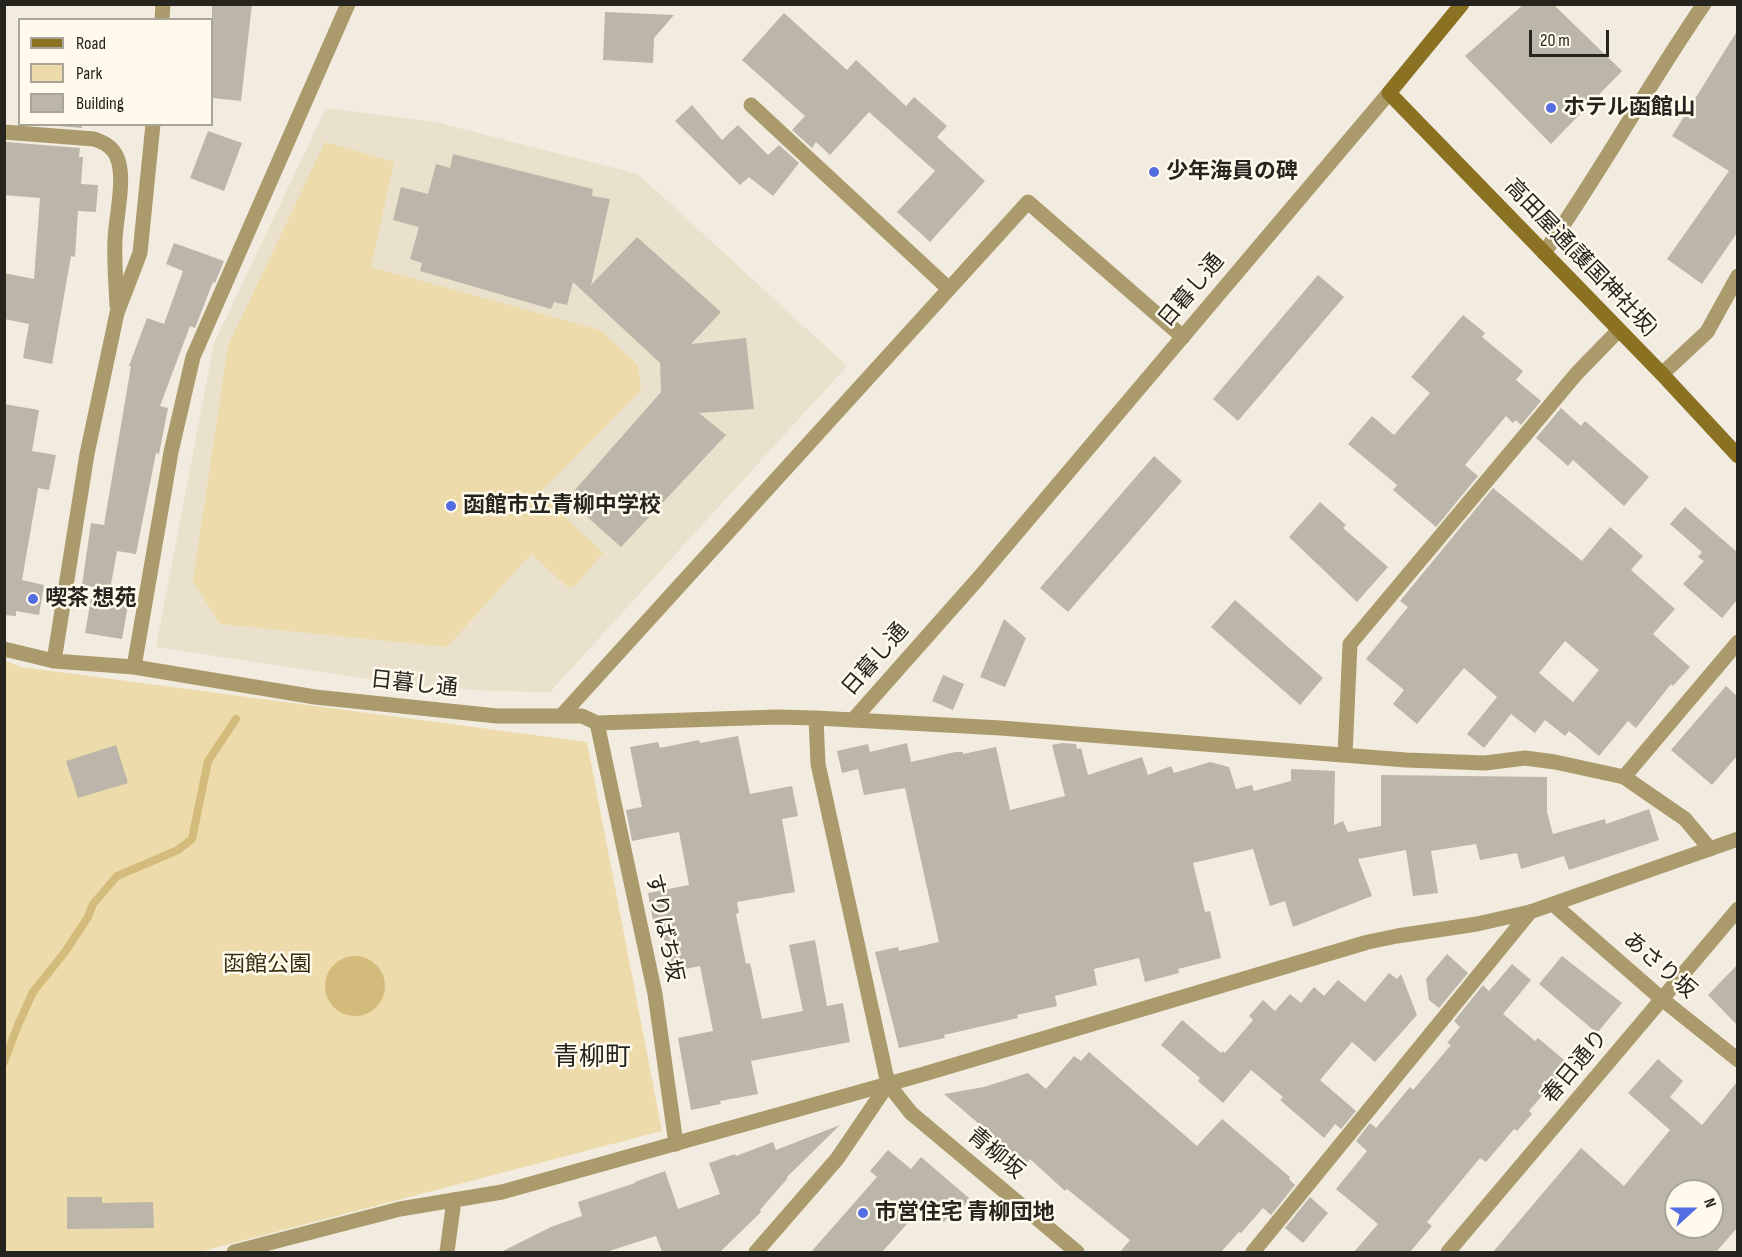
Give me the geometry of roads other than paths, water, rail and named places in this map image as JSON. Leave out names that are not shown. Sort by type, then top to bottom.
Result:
[{"type":"main road","name":"日暮し通","points":[[1389,93],[1462,4]]},
{"type":"main road","name":"高田屋通(護国神社坂)","points":[[1389,93],[1662,375],[1737,456]]},
{"type":"street","points":[[134,667],[171,452],[194,357],[348,4]]},
{"type":"street","points":[[1544,253],[1581,200],[1704,4]]},
{"type":"street","name":"日暮し通","points":[[4,649],[54,661],[134,667],[315,697],[496,716],[582,716],[597,723],[777,717],[854,720],[977,580],[1389,93]]},
{"type":"street","points":[[751,105],[949,289]]},
{"type":"street","points":[[54,661],[87,454],[117,313],[140,253],[153,126]]},
{"type":"street","points":[[4,132],[94,140],[113,149],[119,161],[120,175],[115,243],[117,313]]},
{"type":"street","points":[[562,715],[1028,202],[1183,337]]},
{"type":"street","points":[[1662,375],[1707,332],[1737,276]]},
{"type":"street","points":[[1345,755],[1350,644],[1577,373],[1618,331]]},
{"type":"street","points":[[1624,777],[1737,642]]},
{"type":"street","points":[[756,1252],[837,1159],[888,1084],[818,764],[816,717]]},
{"type":"street","points":[[854,720],[1001,728],[1345,755],[1485,763],[1525,759],[1555,762],[1624,777],[1685,819],[1710,849]]},
{"type":"street","name":"すりばち坂","points":[[597,723],[655,994],[676,1144]]},
{"type":"street","points":[[234,1252],[400,1209],[502,1192],[888,1084],[1368,942],[1477,924],[1530,912],[1737,839]]},
{"type":"street","name":"あさり坂","points":[[1553,904],[1663,1000],[1737,1060]]},
{"type":"street","name":"春日通り","points":[[1448,1252],[1663,1000],[1737,909]]},
{"type":"street","points":[[1253,1252],[1530,912]]},
{"type":"street","name":"青柳坂","points":[[888,1084],[911,1113],[1077,1252]]},
{"type":"street","points":[[447,1252],[454,1200]]},
{"type":"waterway","points":[[4,1062],[33,992],[65,952],[88,917],[93,904],[117,876],[178,850],[192,839],[208,761],[236,719]]},
{"type":"place","name":"ホテル函館山","points":[[1551,108]]},
{"type":"place","name":"少年海員の碑","points":[[1154,172]]},
{"type":"place","name":"函館市立青柳中学校","points":[[451,506]]},
{"type":"place","name":"喫茶 想苑","points":[[33,599]]},
{"type":"place","name":"市営住宅 青柳団地","points":[[863,1213]]},
{"type":"district","name":"青柳町","points":[[592,1058]]},
{"type":"park label","name":"函館公園","points":[[267,965]]}]
